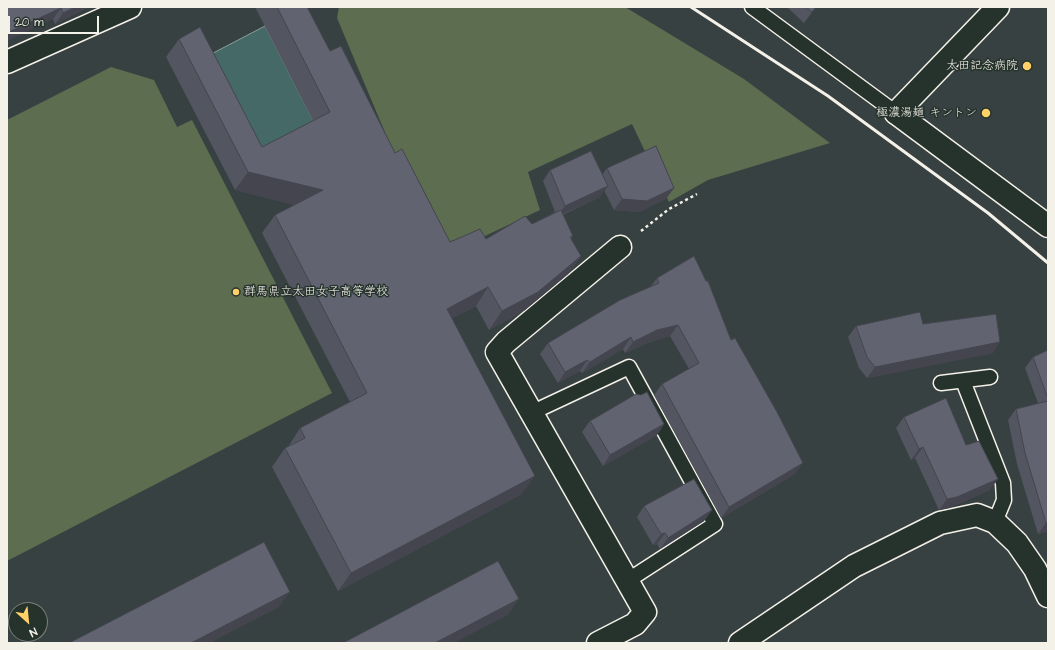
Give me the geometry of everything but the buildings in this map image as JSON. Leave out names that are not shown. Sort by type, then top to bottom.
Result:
[{"type":"street","points":[[7,62],[130,7]]},
{"type":"street","points":[[998,7],[896,113],[1048,226]]},
{"type":"street","points":[[598,643],[635,624],[645,612],[497,352],[506,342],[620,246]]},
{"type":"street","points":[[740,643],[854,566],[940,524],[978,515],[995,522],[1017,543],[1035,569],[1048,596]]},
{"type":"lane","points":[[752,7],[896,113]]},
{"type":"lane","points":[[531,413],[629,367],[715,524],[627,581]]},
{"type":"lane","points":[[941,383],[990,377]]},
{"type":"lane","points":[[963,380],[1003,482],[1004,500],[995,522]]},
{"type":"path","points":[[620,246],[669,210],[697,194]]},
{"type":"green space","points":[[339,7],[625,7],[744,79],[830,143],[708,180],[669,202],[632,124],[528,172],[540,210],[449,253],[389,142],[337,18]]},
{"type":"green space","points":[[111,67],[154,80],[177,127],[192,120],[332,393],[7,561],[7,120]]},
{"type":"water","points":[[265,26],[318,130],[249,165],[196,62]]},
{"type":"railway","points":[[691,7],[828,96],[988,213],[1048,263]]},
{"type":"place","name":"太田記念病院","points":[[1027,66]]},
{"type":"place","name":"極濃湯麺 キントン","points":[[986,113]]},
{"type":"place","name":"群馬県立太田女子高等学校","points":[[236,292]]}]
